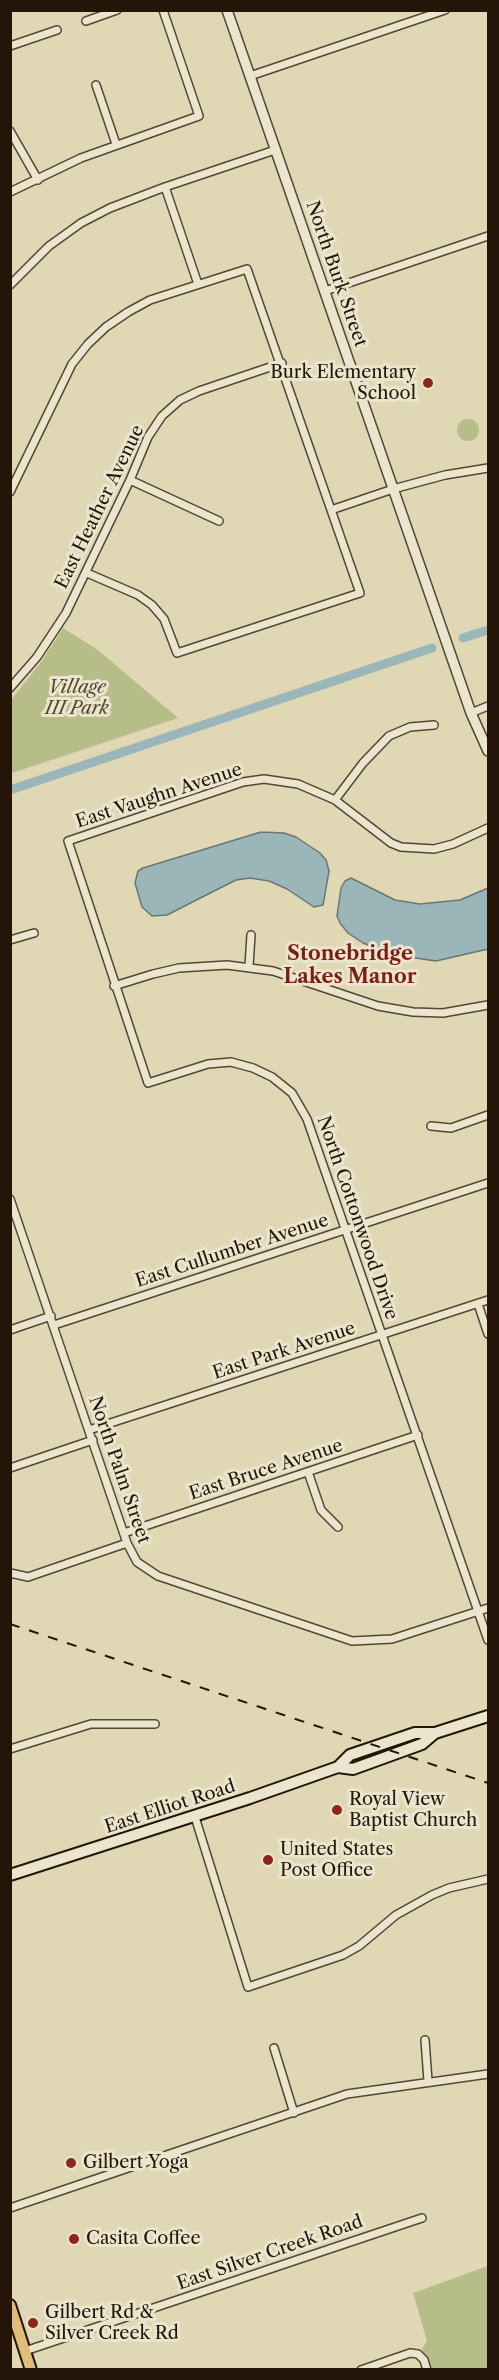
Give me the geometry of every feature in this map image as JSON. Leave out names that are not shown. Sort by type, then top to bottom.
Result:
[{"type":"main road","name":"East Elliot Road","points":[[10,1875],[195,1817],[338,1767],[353,1768],[422,1744],[435,1733],[489,1716]]},
{"type":"main road","points":[[10,2305],[31,2370]]},
{"type":"street","points":[[86,21],[117,10]]},
{"type":"street","points":[[10,192],[116,144],[200,116],[163,10]]},
{"type":"street","name":"North Burk Street","points":[[227,10],[449,651],[471,713],[489,751]]},
{"type":"street","points":[[250,76],[445,10]]},
{"type":"street","points":[[10,46],[57,30]]},
{"type":"street","points":[[96,85],[116,144]]},
{"type":"street","points":[[10,131],[38,180]]},
{"type":"street","points":[[10,285],[49,246],[81,223],[110,208],[275,150]]},
{"type":"street","points":[[165,187],[198,284]]},
{"type":"street","points":[[325,291],[489,236]]},
{"type":"street","points":[[10,492],[72,364],[106,327],[150,300],[247,269],[282,363],[360,593],[177,652],[164,619],[152,605],[138,595],[87,573]]},
{"type":"street","name":"East Heather Avenue","points":[[10,688],[49,640],[87,573],[148,437],[162,416],[180,400],[199,391],[282,363]]},
{"type":"street","points":[[332,510],[393,489],[456,472],[489,468]]},
{"type":"street","points":[[130,480],[219,521]]},
{"type":"street","points":[[471,713],[489,706]]},
{"type":"street","points":[[335,800],[363,763],[389,736],[410,727],[434,725]]},
{"type":"street","name":"East Vaughn Avenue","points":[[68,841],[243,782],[264,779],[298,783],[335,800],[391,843],[401,847],[434,849],[453,844],[489,828]]},
{"type":"street","name":"North Cottonwood Drive","points":[[68,841],[114,986],[148,1083],[208,1064],[231,1062],[262,1072],[292,1093],[307,1119],[489,1640]]},
{"type":"street","points":[[10,940],[34,933]]},
{"type":"street","points":[[249,966],[251,935]]},
{"type":"street","points":[[114,986],[179,968],[204,965],[249,966],[273,971],[378,1006],[413,1012],[443,1012],[489,1005]]},
{"type":"street","points":[[431,1126],[451,1128],[489,1115]]},
{"type":"street","name":"East Cullumber Avenue","points":[[54,1325],[489,1183]]},
{"type":"street","name":"North Palm Street","points":[[10,1199],[127,1543],[137,1562],[158,1576],[351,1641],[392,1639],[489,1608]]},
{"type":"street","name":"East Park Avenue","points":[[89,1430],[489,1300]]},
{"type":"street","points":[[478,1304],[489,1334]]},
{"type":"street","points":[[10,1330],[51,1316]]},
{"type":"street","name":"East Bruce Avenue","points":[[124,1533],[418,1436]]},
{"type":"street","points":[[10,1468],[93,1440]]},
{"type":"street","points":[[308,1472],[321,1510],[338,1527]]},
{"type":"street","points":[[10,1573],[28,1577],[127,1543]]},
{"type":"street","points":[[10,1749],[91,1724],[155,1724]]},
{"type":"street","points":[[195,1817],[248,1987],[344,1955],[359,1946],[396,1916],[422,1900],[449,1888],[489,1879]]},
{"type":"street","points":[[425,2040],[428,2081]]},
{"type":"street","points":[[273,2048],[294,2113]]},
{"type":"street","points":[[10,2208],[363,2090],[489,2074]]},
{"type":"street","name":"East Silver Creek Road","points":[[25,2351],[422,2218]]},
{"type":"street","points":[[360,2370],[410,2353],[418,2354],[424,2360],[427,2370]]},
{"type":"green space","points":[[468,419],[476,422],[479,430],[476,438],[468,441],[460,438],[457,430],[460,422]]},
{"type":"green space","name":"Village III Park","points":[[63,628],[98,650],[178,718],[12,773],[11,700],[42,661]]},
{"type":"green space","points":[[488,2266],[488,2369],[431,2369],[422,2349],[427,2341],[413,2293]]},
{"type":"water","points":[[261,832],[284,833],[296,837],[320,853],[326,860],[329,871],[323,905],[314,907],[287,889],[269,881],[250,878],[236,880],[167,915],[152,916],[142,907],[135,883],[138,871]]},
{"type":"water","points":[[351,878],[395,900],[420,904],[460,900],[488,888],[488,949],[436,961],[395,955],[363,943],[348,933],[337,916],[341,888],[345,881]]},
{"type":"waterway","points":[[463,638],[488,630]]},
{"type":"waterway","points":[[10,790],[432,648]]},
{"type":"railway","points":[[10,1624],[488,1783]]},
{"type":"place","name":"Burk Elementary School","points":[[428,383]]},
{"type":"place","name":"Royal View Baptist Church","points":[[337,1810]]},
{"type":"place","name":"United States Post Office","points":[[268,1860]]},
{"type":"place","name":"Gilbert Yoga","points":[[71,2163]]},
{"type":"place","name":"Casita Coffee","points":[[74,2239]]},
{"type":"place","name":"Gilbert Rd & Silver Creek Rd","points":[[33,2323]]},
{"type":"district","name":"Stonebridge Lakes Manor","points":[[350,966]]}]
